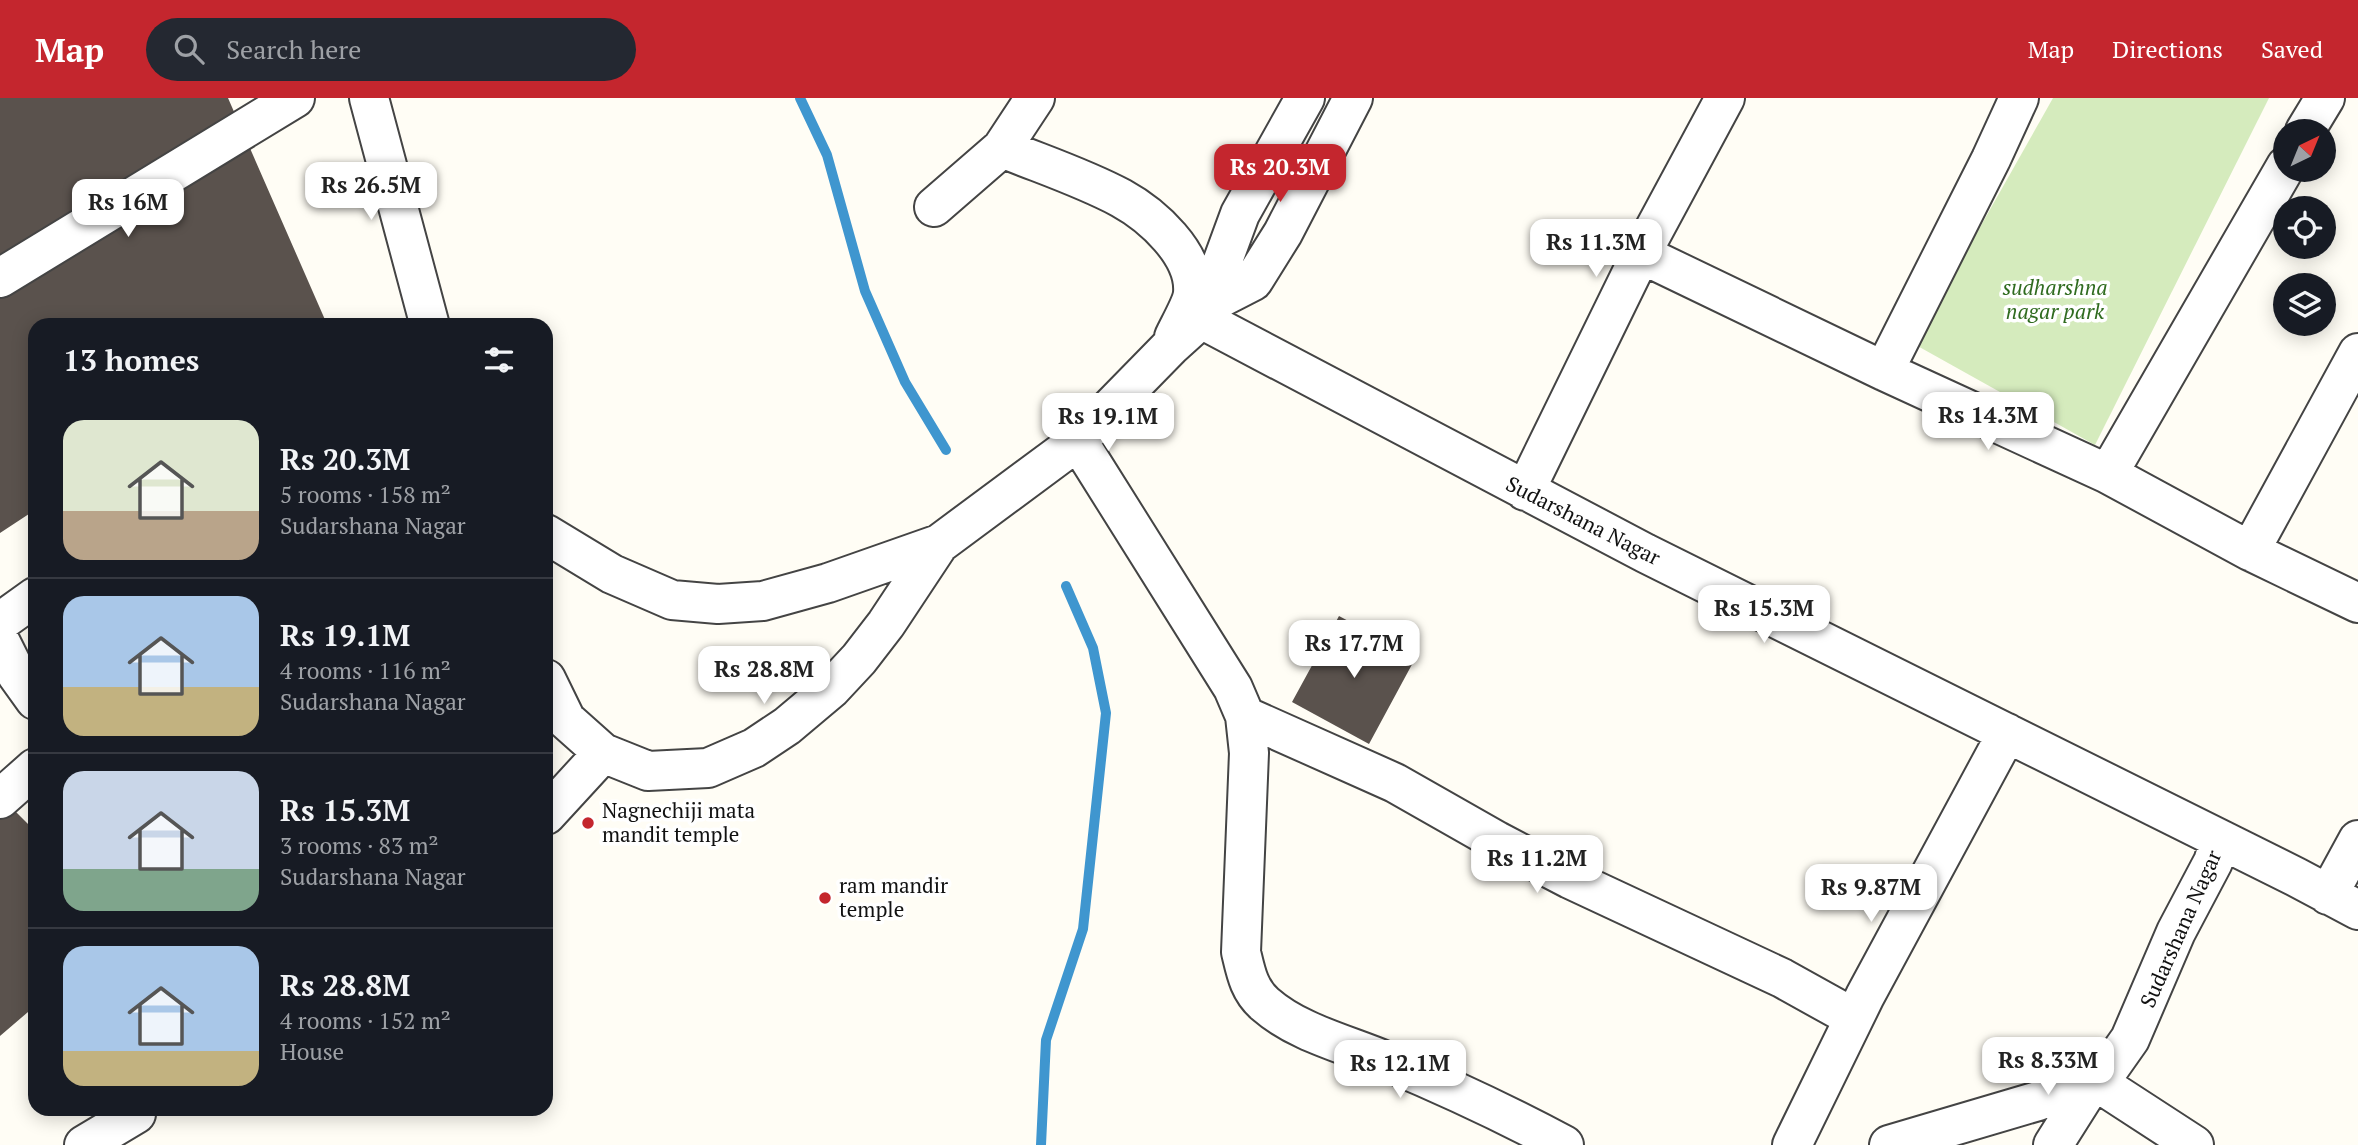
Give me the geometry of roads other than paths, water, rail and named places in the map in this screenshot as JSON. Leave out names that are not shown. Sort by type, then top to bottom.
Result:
[{"type":"street","points":[[0,278],[295,98]]},
{"type":"street","points":[[369,98],[427,318]]},
{"type":"street","points":[[934,207],[1002,148],[1035,98]]},
{"type":"street","points":[[1210,309],[1222,263],[1240,214],[1306,98]]},
{"type":"street","points":[[553,538],[612,574],[672,600],[718,604],[763,601],[828,583],[939,544],[1078,441],[1210,309],[1253,281],[1283,233],[1353,98]]},
{"type":"street","points":[[1525,491],[1641,254],[1725,98]]},
{"type":"street","points":[[1884,371],[2019,98]]},
{"type":"street","points":[[2312,119],[2325,98]]},
{"type":"street","points":[[1002,148],[1121,198],[1144,214],[1180,247],[1190,272],[1193,293],[1170,347]]},
{"type":"street","points":[[2108,474],[2277,182]]},
{"type":"street","points":[[1641,254],[1884,371],[2108,474],[2250,551],[2358,603]]},
{"type":"street","name":"Sudarshana Nagar","points":[[1210,309],[1525,491],[2343,902]]},
{"type":"street","points":[[2250,551],[2358,353]]},
{"type":"street","points":[[1078,441],[1233,688],[1245,716],[1248,752],[1241,952],[1249,985],[1265,1004],[1299,1026],[1387,1061],[1518,1135],[1564,1145]]},
{"type":"street","points":[[553,693],[566,720],[603,753],[648,771],[708,768],[754,748],[831,689],[859,659],[939,544]]},
{"type":"street","points":[[0,622],[28,602]]},
{"type":"street","points":[[0,641],[28,690]]},
{"type":"street","points":[[1245,716],[1395,783],[1570,879],[1782,978],[1854,1018]]},
{"type":"street","points":[[1792,1145],[1854,1018],[1970,796],[2007,733]]},
{"type":"street","points":[[553,807],[603,753]]},
{"type":"street","points":[[0,799],[28,774]]},
{"type":"street","name":"Sudarshana Nagar","points":[[1892,1145],[2038,1101],[2094,1080],[2111,1066],[2130,1040],[2146,1008],[2176,932],[2213,862],[2220,840]]},
{"type":"street","points":[[2343,902],[2358,840]]},
{"type":"street","points":[[2053,1145],[2094,1080],[2194,1145]]},
{"type":"street","points":[[84,1145],[132,1116]]},
{"type":"street","points":[[110,1145],[135,1116]]},
{"type":"waterway","points":[[800,98],[827,155],[865,291],[905,382],[946,450]]},
{"type":"waterway","points":[[1041,1145],[1046,1040],[1083,929],[1106,713],[1093,648],[1066,586]]},
{"type":"place","name":"Nagnechiji mata mandit temple","points":[[588,823]]},
{"type":"place","name":"ram mandir temple","points":[[825,898]]},
{"type":"park label","name":"sudharshna nagar park","points":[[2055,300]]}]
